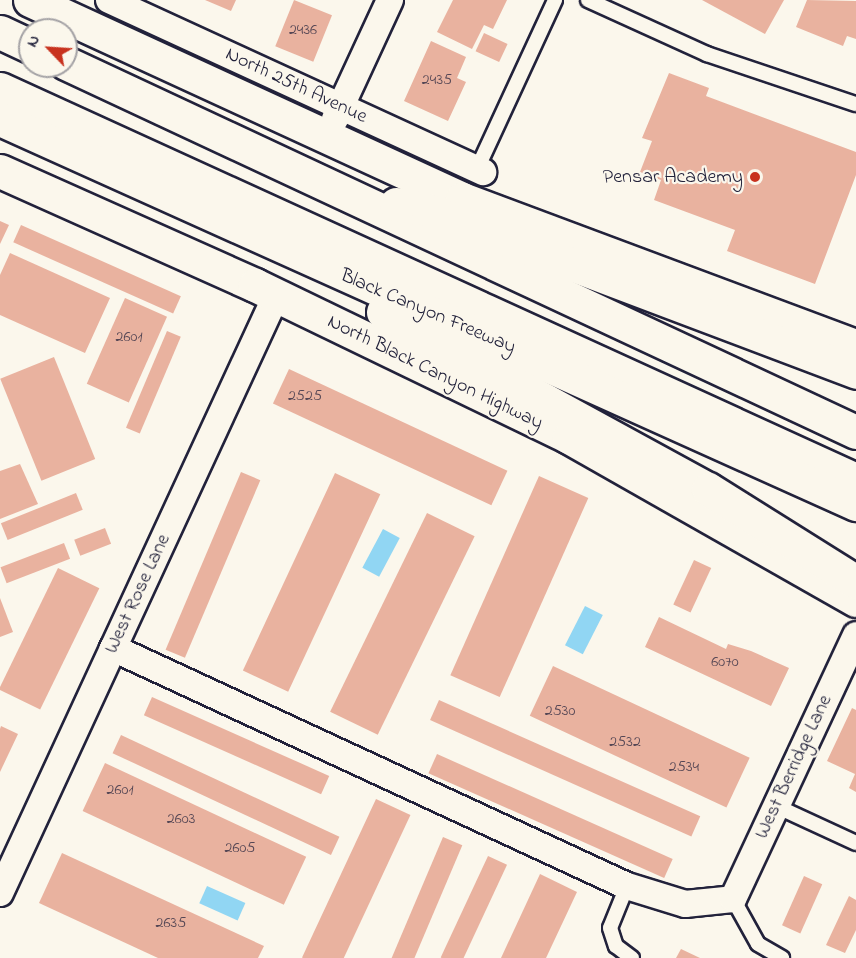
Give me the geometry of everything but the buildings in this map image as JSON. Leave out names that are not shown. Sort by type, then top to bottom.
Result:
[{"type":"main road","points":[[30,0],[462,199],[856,346]]},
{"type":"main road","points":[[0,32],[18,40]]},
{"type":"main road","points":[[0,67],[856,457]]},
{"type":"main road","points":[[78,69],[341,194],[856,432]]},
{"type":"main road","points":[[0,89],[856,480]]},
{"type":"main road","name":"Black Canyon Freeway","points":[[0,119],[315,264],[856,504]]},
{"type":"main road","name":"North Black Canyon Highway","points":[[0,171],[276,296],[569,437],[856,600]]},
{"type":"main road","points":[[341,194],[428,210],[856,372]]},
{"type":"main road","points":[[315,264],[396,321],[708,489],[856,582]]},
{"type":"street","name":"North 25th Avenue","points":[[109,0],[480,171]]},
{"type":"street","points":[[327,135],[390,0]]},
{"type":"street","name":"West Rose Lane","points":[[0,893],[276,296]]},
{"type":"street","name":"West Berridge Lane","points":[[733,899],[856,635]]},
{"type":"street","points":[[112,648],[627,886],[685,904],[733,899]]},
{"type":"lane","points":[[480,171],[555,0]]},
{"type":"lane","points":[[588,0],[707,54],[856,104]]},
{"type":"lane","points":[[776,806],[856,843]]},
{"type":"lane","points":[[627,886],[610,928],[616,946],[632,958]]},
{"type":"lane","points":[[733,899],[758,944],[782,958]]},
{"type":"water","points":[[383,529],[400,538],[379,577],[362,568]]},
{"type":"water","points":[[585,606],[603,615],[583,654],[565,645]]},
{"type":"water","points":[[207,886],[245,903],[238,920],[199,903]]},
{"type":"place","name":"Pensar Academy","points":[[755,177]]}]
